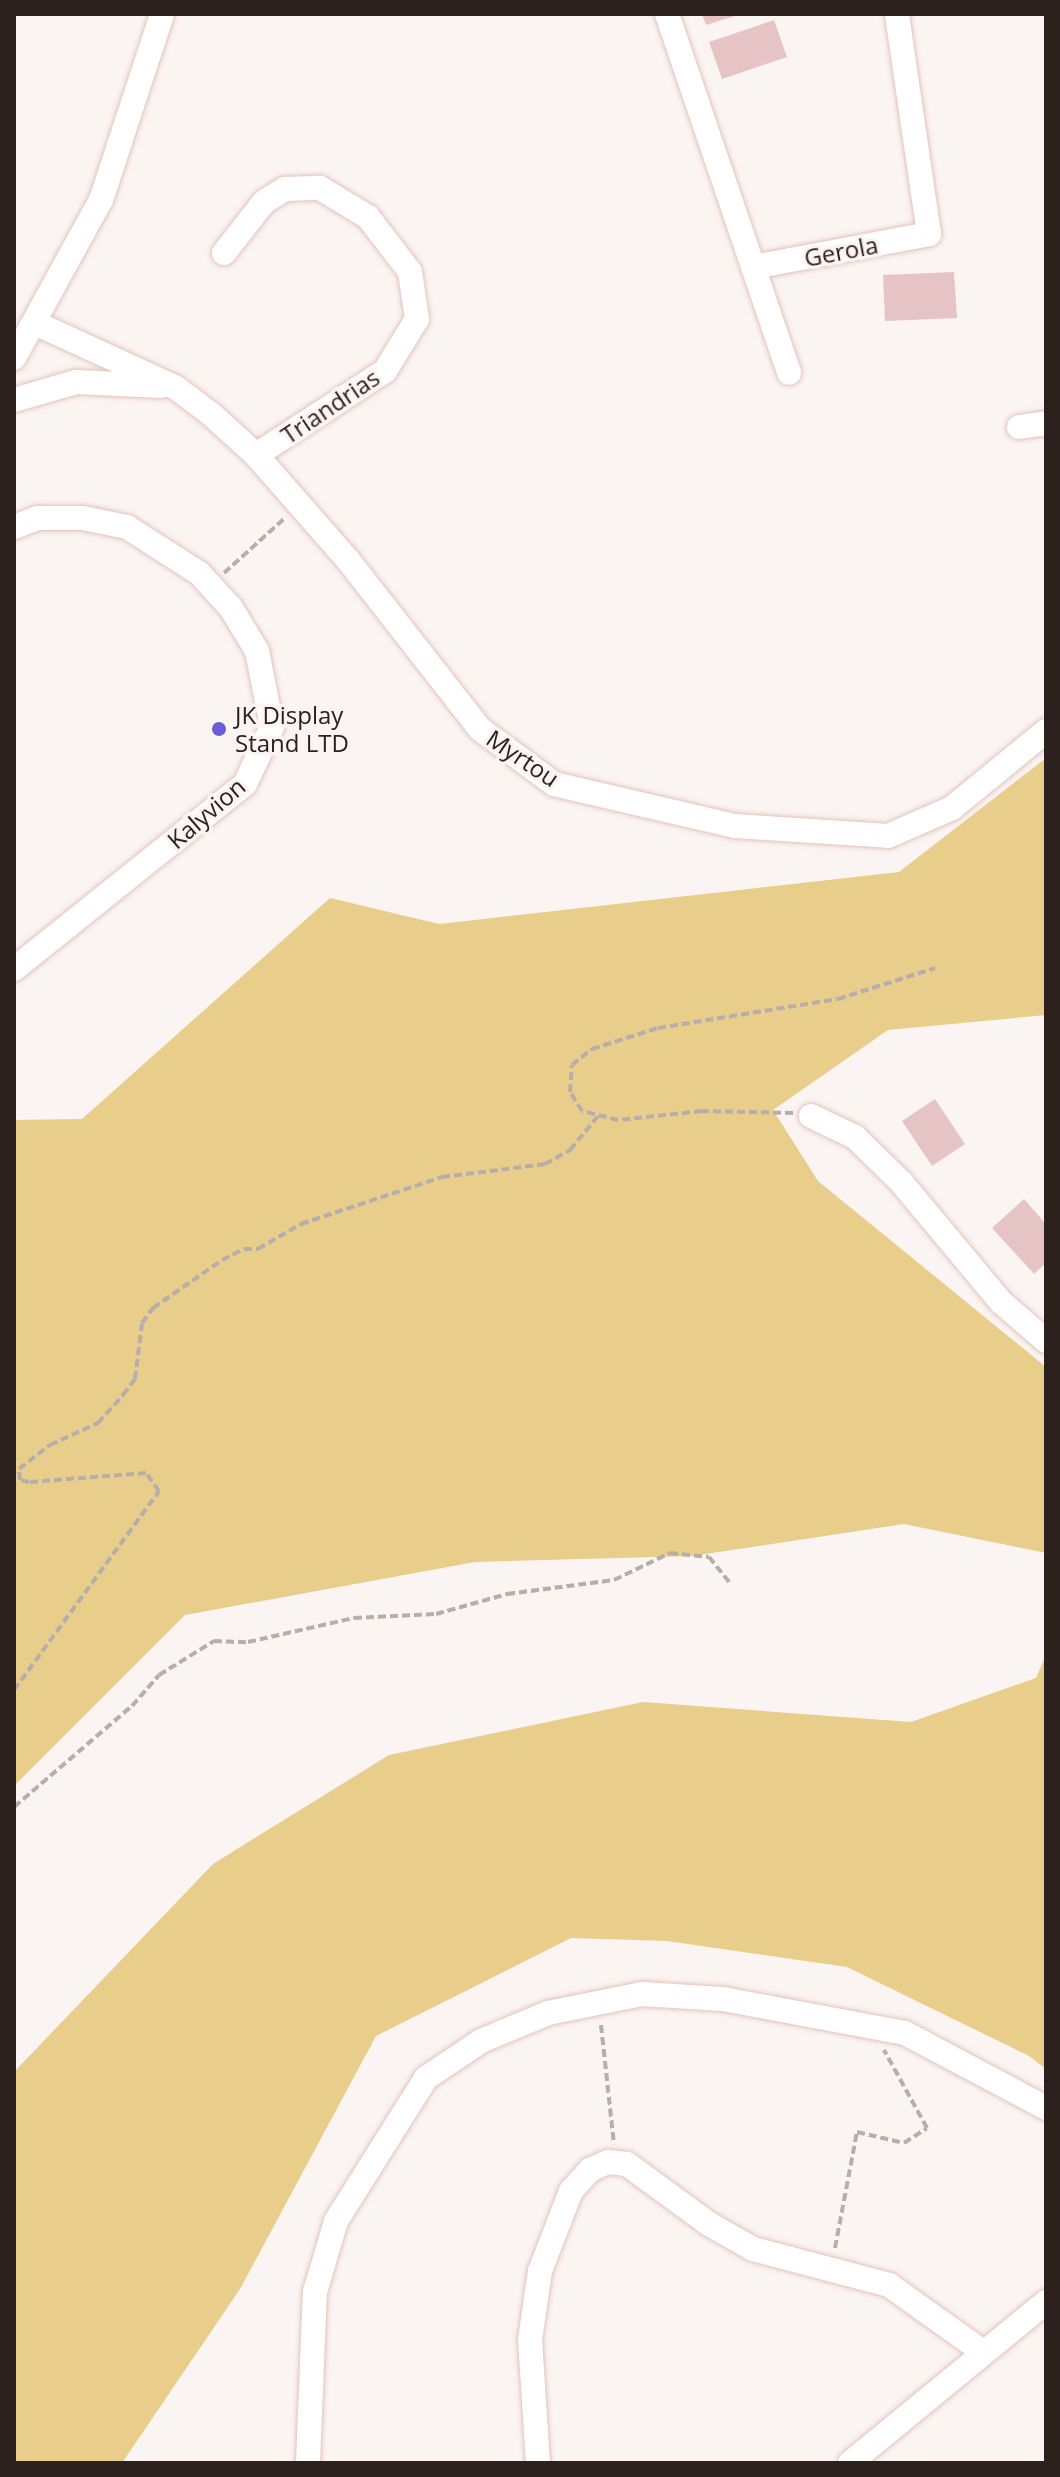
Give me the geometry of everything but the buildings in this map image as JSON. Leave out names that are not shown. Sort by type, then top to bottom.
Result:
[{"type":"street","points":[[14,358],[101,200],[162,14]]},
{"type":"street","points":[[667,14],[789,373]]},
{"type":"street","name":"Gerola","points":[[753,267],[929,234],[897,14]]},
{"type":"street","name":"Triandrias","points":[[224,253],[264,202],[285,189],[320,188],[368,217],[410,272],[417,319],[385,371],[256,455]]},
{"type":"street","name":"Myrtou","points":[[35,323],[175,387],[256,455],[420,647],[480,729],[554,784],[735,826],[888,836],[952,808],[1046,731]]},
{"type":"street","points":[[14,400],[76,382],[175,387]]},
{"type":"street","points":[[1019,427],[1046,423]]},
{"type":"street","name":"Kalyvion","points":[[14,527],[38,518],[83,518],[127,527],[166,549],[211,586],[257,651],[272,727],[245,784],[14,969]]},
{"type":"street","points":[[811,1116],[855,1137],[901,1182],[1001,1302],[1046,1341]]},
{"type":"street","points":[[308,2463],[315,2292],[336,2221],[372,2157],[426,2078],[481,2041],[548,2013],[642,1994],[723,1999],[905,2033],[1046,2108]]},
{"type":"street","points":[[538,2463],[530,2340],[540,2271],[571,2191],[590,2170],[616,2163],[627,2164],[709,2224],[753,2249],[832,2266],[889,2285],[983,2352]]},
{"type":"street","points":[[850,2463],[1046,2302]]},
{"type":"path","points":[[211,586],[281,521]]},
{"type":"path","points":[[811,1116],[774,1109],[618,1120],[582,1111],[570,1092],[572,1065],[592,1049],[658,1028],[838,999],[935,968]]},
{"type":"path","points":[[14,1690],[159,1491],[146,1473],[29,1482],[20,1480],[19,1469],[50,1445],[98,1423],[123,1395],[135,1379],[142,1323],[153,1308],[222,1260],[244,1249],[258,1249],[301,1224],[442,1177],[545,1164],[570,1150],[599,1115]]},
{"type":"path","points":[[14,1807],[132,1706],[159,1675],[214,1641],[248,1642],[354,1618],[436,1614],[507,1594],[614,1580],[670,1553],[709,1557],[730,1583]]},
{"type":"path","points":[[598,2003],[616,2163]]},
{"type":"path","points":[[832,2266],[857,2132],[904,2143],[927,2128],[888,2063],[877,2028]]},
{"type":"shaded area","points":[[1046,758],[1046,1015],[888,1030],[773,1110],[818,1181],[1046,1367],[1046,1553],[904,1524],[692,1556],[475,1562],[185,1615],[14,1786],[14,1120],[82,1119],[330,898],[439,924],[899,872]]},
{"type":"shaded area","points":[[1046,1655],[1046,2069],[1029,2056],[847,1967],[667,1941],[571,1938],[376,2036],[240,2289],[122,2463],[14,2463],[14,2072],[213,1864],[389,1755],[643,1702],[911,1722],[1036,1678]]},
{"type":"place","name":"JK Display Stand LTD","points":[[219,729]]}]
